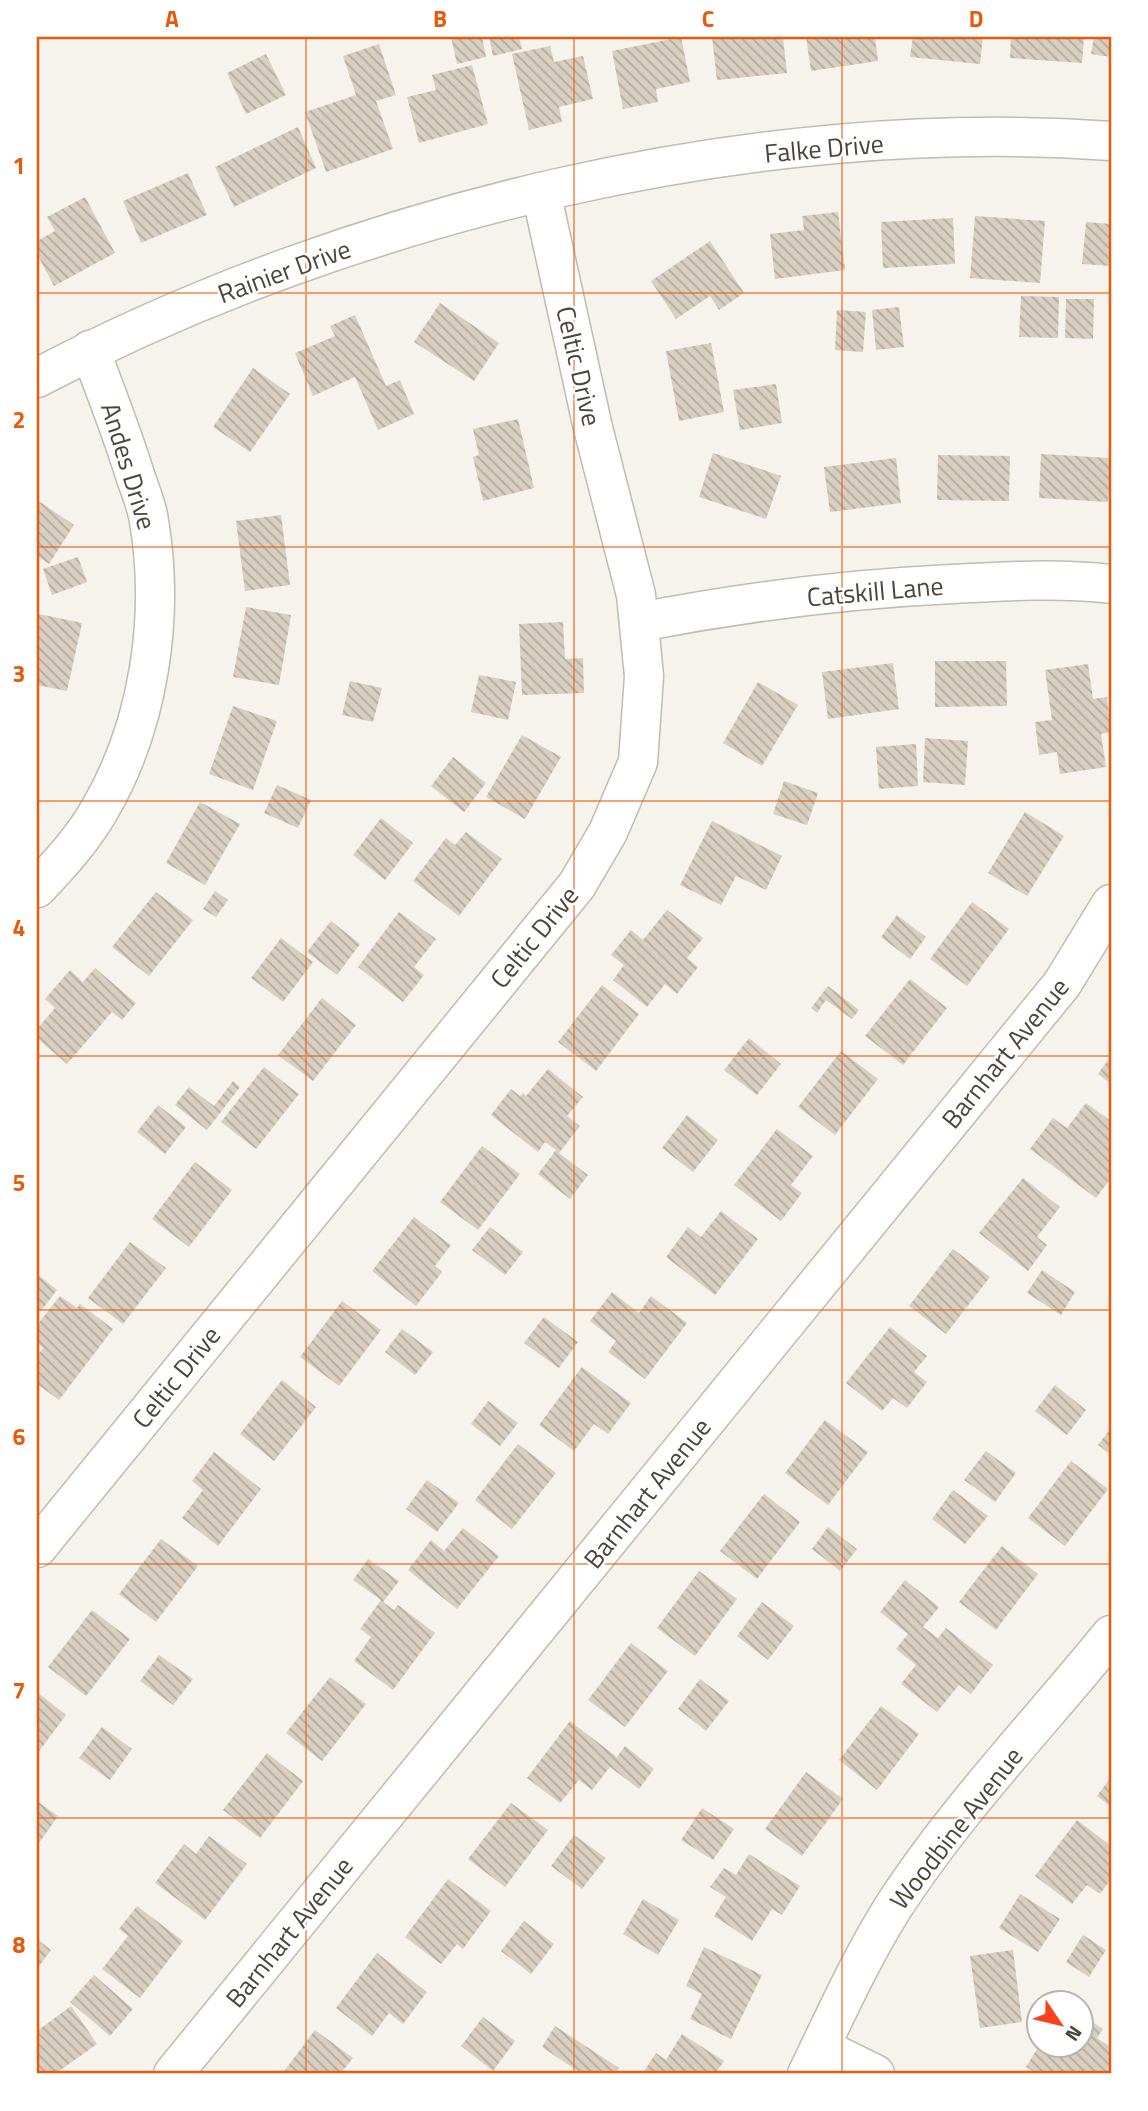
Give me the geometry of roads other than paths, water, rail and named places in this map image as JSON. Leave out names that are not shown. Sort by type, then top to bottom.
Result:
[{"type":"street","name":"Falke Drive","points":[[541,192],[679,164],[807,148],[956,138],[1111,141]]},
{"type":"street","name":"Rainier Drive","points":[[37,378],[90,350],[215,296],[337,250],[541,192]]},
{"type":"street","name":"Celtic Drive","points":[[37,1548],[577,885],[608,832],[638,762],[644,676],[640,622],[541,192]]},
{"type":"street","name":"Andes Drive","points":[[37,888],[69,854],[100,809],[127,754],[145,692],[153,636],[155,576],[149,519],[119,423],[90,350]]},
{"type":"street","name":"Catskill Lane","points":[[640,622],[702,610],[866,588],[995,582],[1111,584]]},
{"type":"street","name":"Barnhart Avenue","points":[[173,2074],[1062,984],[1111,904]]},
{"type":"street","name":"Woodbine Avenue","points":[[813,2061],[854,1974],[892,1909],[942,1838],[1111,1635]]},
{"type":"street","points":[[813,2061],[876,2074]]}]
